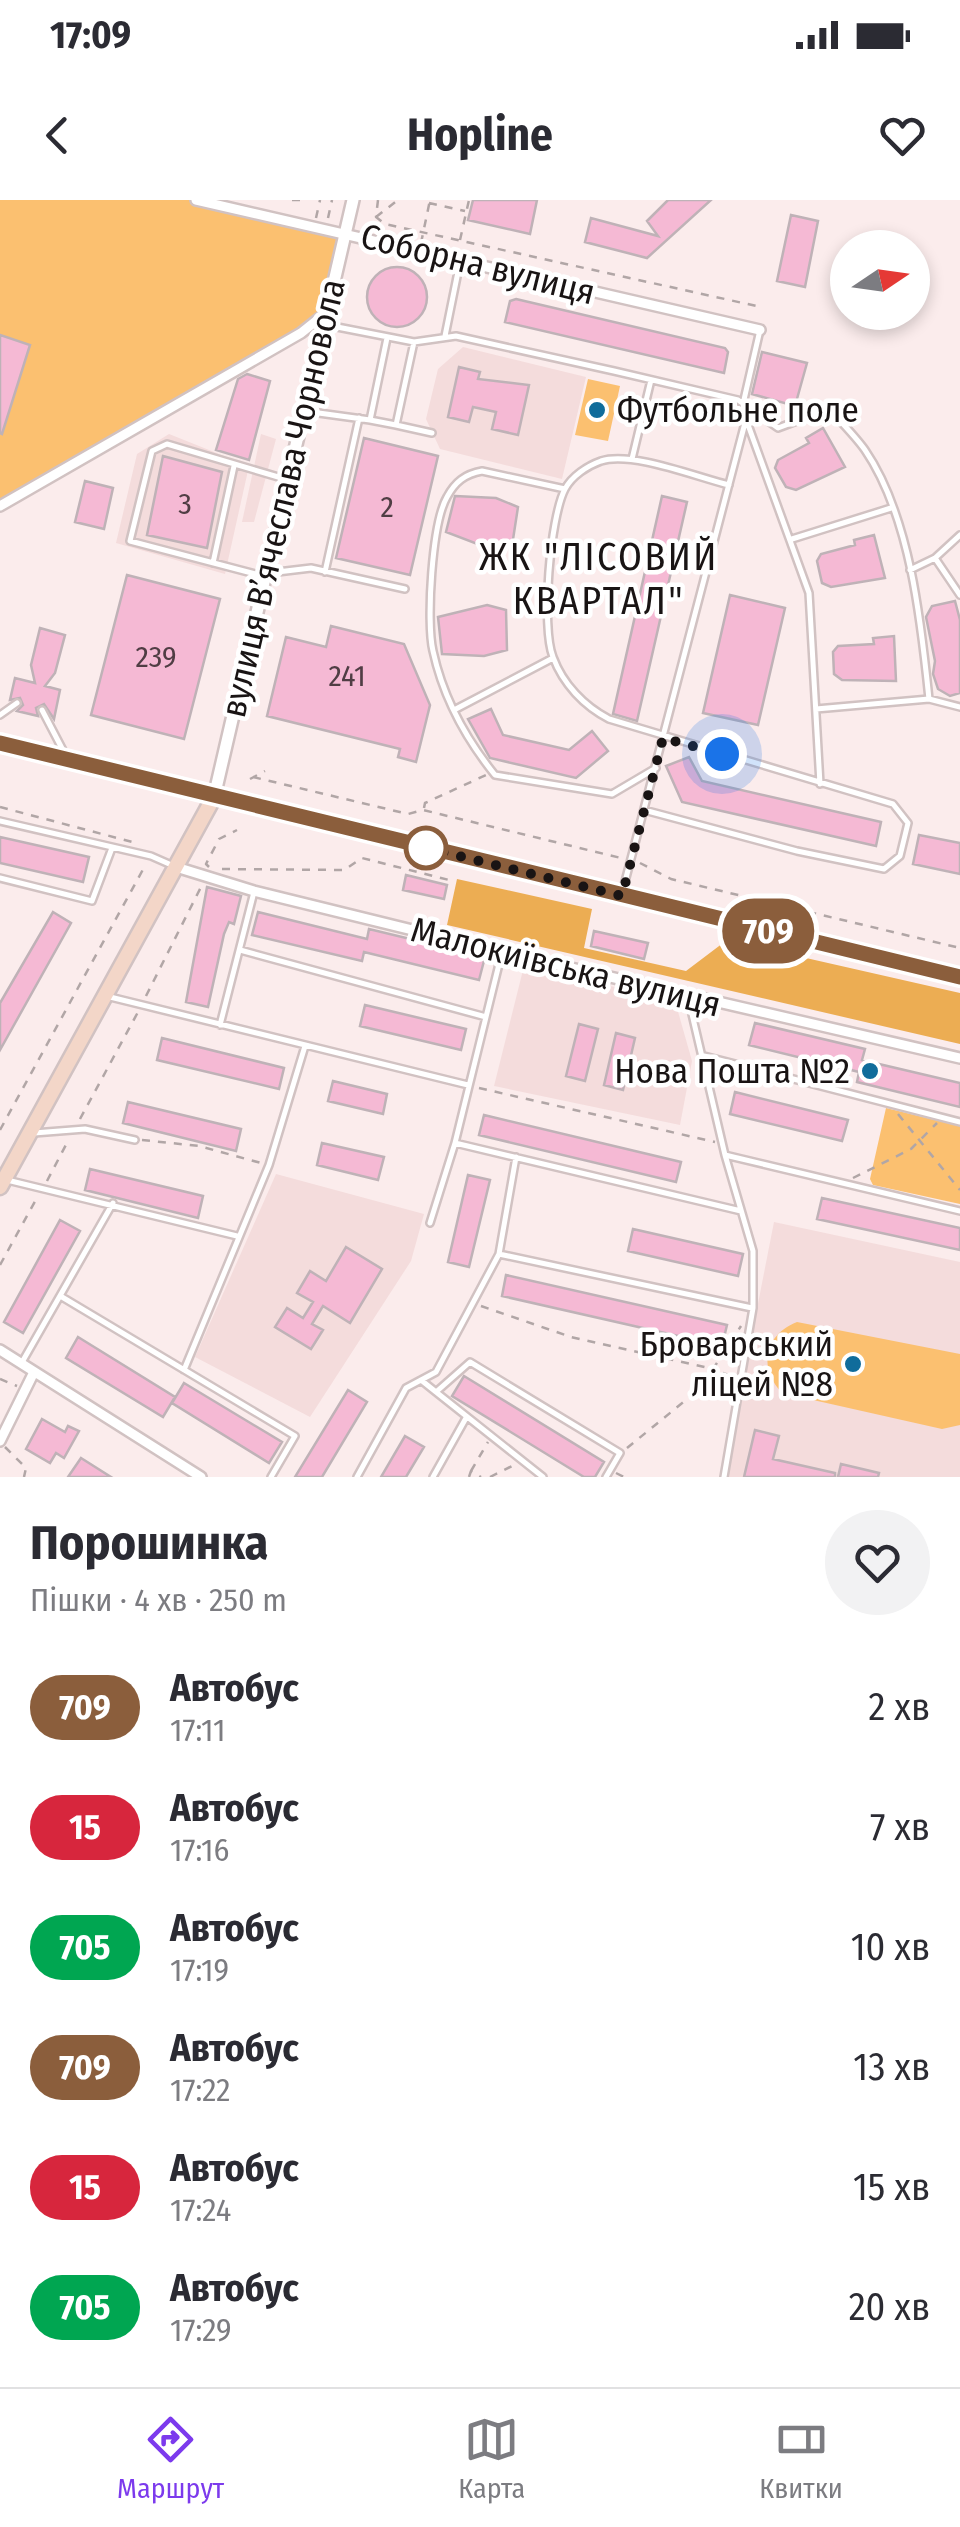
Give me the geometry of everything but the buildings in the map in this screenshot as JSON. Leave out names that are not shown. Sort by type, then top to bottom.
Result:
[{"type":"main road","points":[[0,743],[960,978]]},
{"type":"main road","points":[[2,1183],[214,797]]},
{"type":"street","name":"Соборна вулиця","points":[[196,200],[234,204],[460,262],[760,330]]},
{"type":"street","name":"вулиця Вʼячеслава Чорновола","points":[[214,797],[353,200]]},
{"type":"street","points":[[0,506],[325,319]]},
{"type":"street","name":"Малокиївська вулиця","points":[[176,867],[254,891],[502,952],[960,1058]]},
{"type":"street","points":[[0,1350],[201,1477]]},
{"type":"street","points":[[0,1442],[34,1372]]},
{"type":"lane","points":[[445,336],[460,262]]},
{"type":"lane","points":[[325,319],[388,338],[414,342],[445,336],[651,380],[743,404],[778,428],[829,409],[866,452],[891,508],[920,607],[929,698]]},
{"type":"lane","points":[[760,330],[743,404],[809,593],[820,784]]},
{"type":"lane","points":[[370,420],[388,338]]},
{"type":"lane","points":[[396,425],[414,342]]},
{"type":"lane","points":[[632,460],[651,380]]},
{"type":"lane","points":[[304,411],[432,433]]},
{"type":"lane","points":[[325,572],[359,418]]},
{"type":"lane","points":[[622,896],[746,419]]},
{"type":"lane","points":[[288,480],[167,444],[152,451],[130,540],[266,575],[310,568],[405,590]]},
{"type":"lane","points":[[644,810],[797,852],[884,868],[900,856],[908,823],[893,804],[663,738],[592,710],[553,658],[546,614],[566,489],[589,466],[614,458],[632,460],[729,486]]},
{"type":"lane","points":[[213,563],[234,466]]},
{"type":"lane","points":[[566,489],[482,470],[468,473],[444,501],[431,612],[432,648],[453,710],[492,772],[508,779],[612,794],[656,768]]},
{"type":"lane","points":[[792,539],[891,508]]},
{"type":"lane","points":[[910,570],[935,558],[960,535]]},
{"type":"lane","points":[[935,558],[960,594]]},
{"type":"lane","points":[[453,710],[553,658]]},
{"type":"lane","points":[[816,709],[929,698],[960,706]]},
{"type":"lane","points":[[0,715],[17,703]]},
{"type":"lane","points":[[42,710],[67,759]]},
{"type":"lane","points":[[0,821],[151,856],[176,867]]},
{"type":"lane","points":[[0,878],[92,901],[112,848]]},
{"type":"lane","points":[[220,1025],[254,891]]},
{"type":"lane","points":[[240,950],[486,1017]]},
{"type":"lane","points":[[430,1223],[456,1143],[502,952]]},
{"type":"lane","points":[[105,996],[468,1085]]},
{"type":"lane","points":[[688,997],[724,1155],[753,1251],[753,1308],[724,1477]]},
{"type":"lane","points":[[184,1370],[269,1165],[305,1046]]},
{"type":"lane","points":[[704,1056],[960,1122]]},
{"type":"lane","points":[[31,1133],[75,1129],[135,1140]]},
{"type":"lane","points":[[456,1143],[741,1211]]},
{"type":"lane","points":[[724,1155],[960,1210]]},
{"type":"lane","points":[[357,1477],[406,1388],[436,1372],[499,1254],[516,1158]]},
{"type":"lane","points":[[2,1183],[113,1203],[237,1236]]},
{"type":"lane","points":[[22,1364],[113,1203]]},
{"type":"lane","points":[[499,1254],[753,1308]]},
{"type":"lane","points":[[62,1297],[295,1436],[271,1477]]},
{"type":"lane","points":[[436,1392],[470,1362],[620,1453],[606,1477]]},
{"type":"lane","points":[[420,1380],[543,1477]]},
{"type":"lane","points":[[433,1477],[466,1418]]},
{"type":"path","points":[[292,200],[303,200]]},
{"type":"path","points":[[314,225],[320,200]]},
{"type":"path","points":[[326,227],[332,200]]},
{"type":"path","points":[[376,218],[378,200]]},
{"type":"path","points":[[376,218],[398,200]]},
{"type":"path","points":[[460,242],[468,200]]},
{"type":"path","points":[[422,233],[429,202],[466,211]]},
{"type":"path","points":[[376,218],[382,223],[460,242],[761,307]]},
{"type":"path","points":[[266,771],[252,778],[408,814],[424,810],[614,859],[626,857]]},
{"type":"path","points":[[424,810],[425,804],[492,772]]},
{"type":"path","points":[[0,807],[138,844]]},
{"type":"path","points":[[237,830],[218,840],[206,864],[211,869],[344,870],[362,858],[449,880]]},
{"type":"path","points":[[640,863],[671,880],[960,948]]},
{"type":"path","points":[[0,1130],[146,864]]},
{"type":"path","points":[[0,1266],[206,877]]},
{"type":"path","points":[[468,1085],[722,1143]]},
{"type":"path","points":[[890,1104],[960,1190]]},
{"type":"path","points":[[842,1183],[910,1149],[942,1118]]},
{"type":"path","points":[[135,1140],[199,1146],[269,1165]]},
{"type":"path","points":[[473,1303],[571,1337],[713,1369],[742,1380]]},
{"type":"path","points":[[620,1453],[697,1391],[753,1308]]},
{"type":"path","points":[[0,1379],[26,1389]]},
{"type":"path","points":[[468,1477],[491,1438]]},
{"type":"path","points":[[0,1442],[26,1468],[24,1477]]},
{"type":"path","points":[[490,1477],[522,1461]]},
{"type":"path","points":[[471,1471],[481,1477]]},
{"type":"shaded area","points":[[0,200],[196,200],[345,231],[326,313],[0,506]]},
{"type":"shaded area","points":[[463,347],[586,377],[562,479],[440,449],[426,419],[438,369]]},
{"type":"shaded area","name":"Футбольне поле","points":[[588,379],[620,386],[608,441],[575,435]]},
{"type":"shaded area","points":[[169,434],[249,466],[225,574],[116,543],[137,454]]},
{"type":"shaded area","points":[[261,434],[276,439],[254,522],[242,522]]},
{"type":"shaded area","points":[[457,879],[592,909],[584,948],[686,971],[727,940],[960,993],[960,1044],[447,925]]},
{"type":"shaded area","points":[[524,966],[675,1001],[692,1061],[680,1125],[494,1086]]},
{"type":"shaded area","points":[[886,1108],[960,1126],[960,1204],[873,1185],[870,1179]]},
{"type":"shaded area","points":[[276,1174],[424,1214],[411,1261],[310,1417],[195,1357]]},
{"type":"shaded area","name":"Броварський ліцей №8","points":[[774,1222],[960,1262],[960,1477],[724,1477]]},
{"type":"shaded area","points":[[797,1322],[960,1354],[960,1425],[942,1429],[782,1393],[770,1373],[768,1353],[777,1335]]},
{"type":"bus line","name":"709","points":[[0,743],[960,977]]},
{"type":"place","name":"Футбольне поле","points":[[597,410]]},
{"type":"place","name":"Нова Пошта №2","points":[[870,1071]]},
{"type":"place","name":"Броварський ліцей №8","points":[[853,1364]]},
{"type":"district","name":"ЖК \"ЛІСОВИЙ КВАРТАЛ\"","points":[[599,579]]},
{"type":"route","points":[[426,848],[622,896],[663,738],[722,754]]}]
